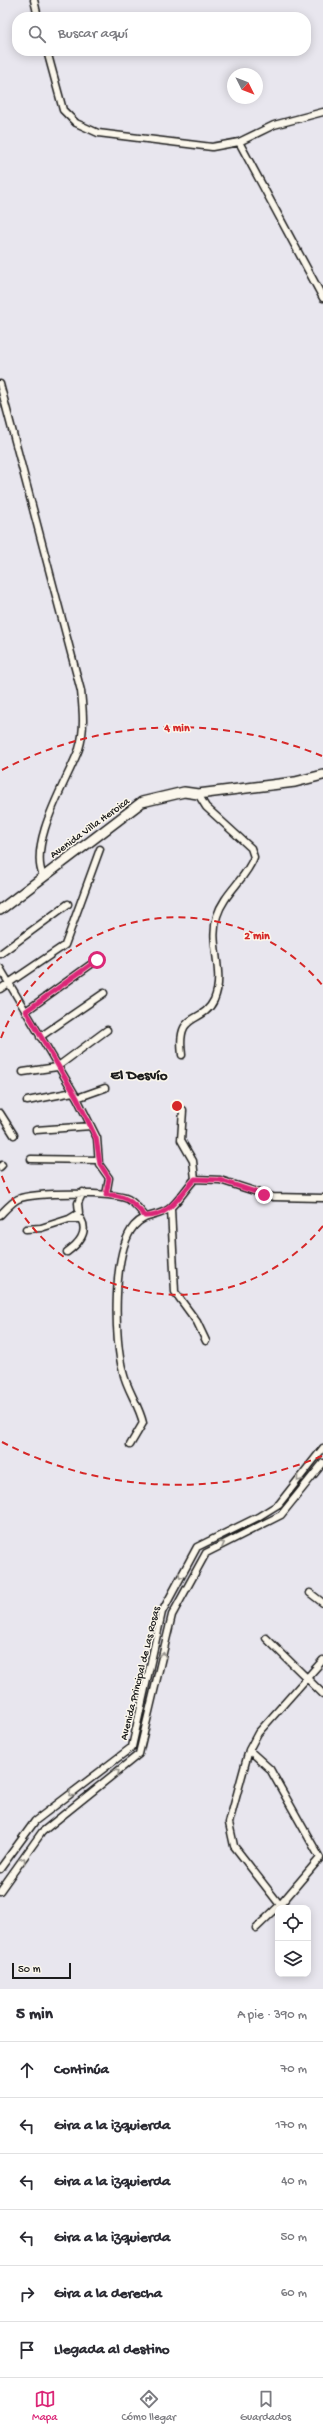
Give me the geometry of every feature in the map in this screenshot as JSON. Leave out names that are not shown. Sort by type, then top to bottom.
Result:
[{"type":"main road","name":"Avenida Villa Heroica","points":[[0,910],[142,802],[184,792],[198,794],[295,782],[323,775]]},
{"type":"street","points":[[34,0],[37,12]]},
{"type":"street","points":[[48,56],[63,110],[85,128],[98,133],[212,147],[239,142],[274,125],[323,112]]},
{"type":"street","points":[[239,142],[323,298]]},
{"type":"street","points":[[0,384],[81,692],[83,714],[79,748],[53,803],[46,830],[40,869],[43,876]]},
{"type":"street","points":[[182,1055],[182,1032],[184,1026],[211,1005],[219,983],[220,972],[215,951],[217,917],[225,899],[248,868],[254,857],[251,848],[206,807],[198,794]]},
{"type":"street","points":[[0,989],[65,945],[100,849]]},
{"type":"street","points":[[0,954],[68,904]]},
{"type":"street","points":[[26,1011],[97,960]]},
{"type":"street","points":[[0,968],[26,1011],[56,1067],[77,1098],[91,1126],[96,1138],[98,1160],[109,1178],[106,1195]]},
{"type":"street","points":[[40,1037],[104,993]]},
{"type":"street","points":[[22,1072],[56,1067],[107,1030]]},
{"type":"street","points":[[77,1098],[105,1088]]},
{"type":"street","points":[[27,1101],[73,1092]]},
{"type":"street","points":[[130,1445],[143,1423],[122,1371],[118,1335],[118,1279],[126,1241],[133,1227],[145,1216],[157,1214],[170,1208],[195,1179],[194,1161],[181,1140],[183,1110]]},
{"type":"street","points":[[0,1113],[14,1135]]},
{"type":"street","points":[[36,1130],[91,1126]]},
{"type":"street","points":[[32,1159],[98,1160]]},
{"type":"street","points":[[195,1179],[220,1180],[274,1197],[323,1198]]},
{"type":"street","points":[[26,1229],[41,1228],[69,1219],[79,1213],[78,1203],[83,1192]]},
{"type":"street","points":[[0,1215],[17,1199],[38,1195],[57,1196],[83,1192],[106,1195],[116,1194],[129,1199],[145,1216]]},
{"type":"street","points":[[170,1208],[174,1292],[197,1322],[206,1341]]},
{"type":"street","points":[[67,1252],[78,1242],[84,1232],[81,1219],[69,1219]]},
{"type":"street","name":"Avenida Principal de Las Rosas","points":[[0,1869],[35,1821],[132,1747],[162,1612],[197,1547],[258,1517],[279,1504],[323,1448]]},
{"type":"street","points":[[0,1891],[42,1832],[139,1754],[172,1615],[206,1553],[281,1515],[323,1463]]},
{"type":"street","points":[[310,1593],[323,1603]]},
{"type":"street","points":[[266,1638],[323,1694]]},
{"type":"street","points":[[249,1750],[270,1769],[320,1858],[280,1905],[234,1846],[229,1823],[249,1750],[258,1733],[323,1660]]},
{"type":"street","points":[[256,1928],[275,1910]]},
{"type":"district","name":"El Desvío","points":[[139,1074]]},
{"type":"route","points":[[97,960],[26,1011],[56,1067],[77,1098],[96,1138],[99,1151],[98,1160],[108,1174],[110,1181],[106,1195],[116,1194],[129,1199],[145,1216],[166,1211],[195,1179],[201,1178],[220,1180],[264,1195]]}]
